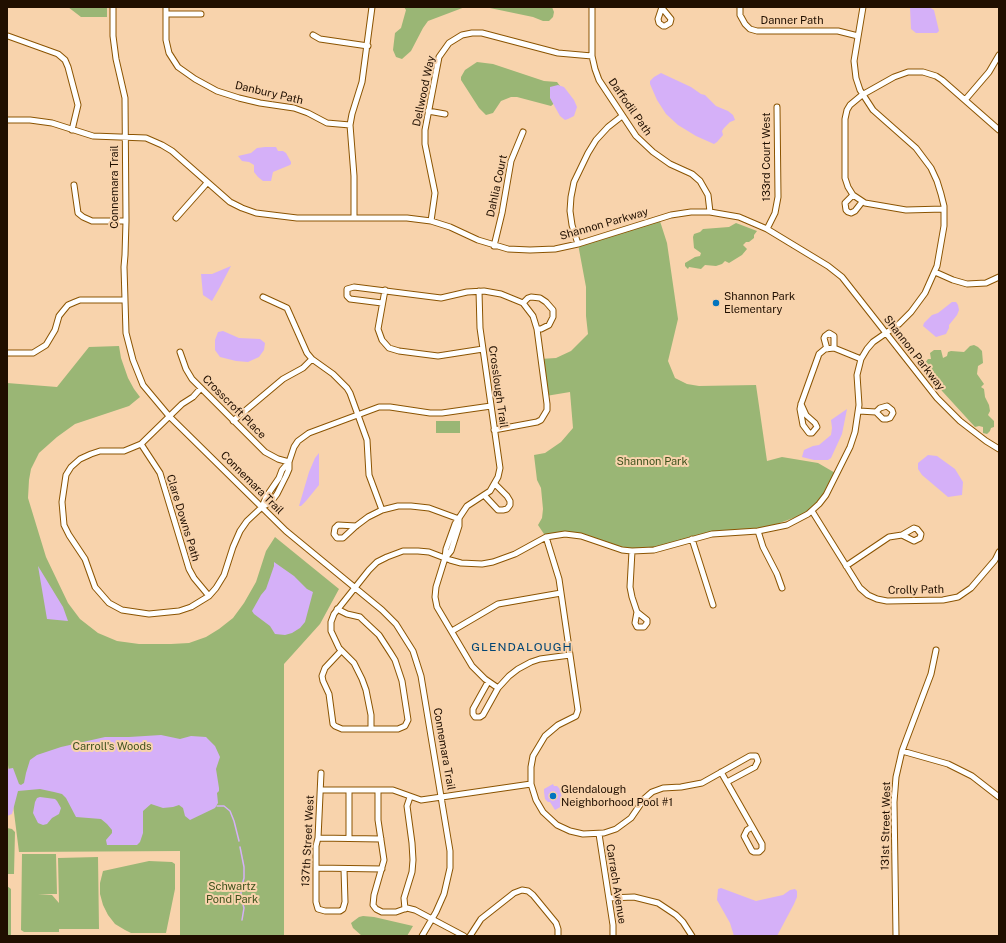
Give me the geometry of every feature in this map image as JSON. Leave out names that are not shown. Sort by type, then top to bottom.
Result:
[{"type":"street","name":"Connemara Trail","points":[[113,7],[114,44],[125,98],[126,221],[124,267],[126,333],[136,370],[144,385],[169,416],[292,536],[382,610],[396,624],[408,642],[415,656],[421,676],[449,842],[450,868],[444,894],[433,919],[422,936]]},
{"type":"street","name":"Danbury Path","points":[[166,7],[166,40],[169,53],[178,67],[195,79],[217,91],[238,98],[294,108],[308,113],[327,123],[350,125]]},
{"type":"street","points":[[354,218],[354,176],[350,125],[362,82],[372,7]]},
{"type":"street","name":"Daffodil Path","points":[[592,7],[592,56],[594,69],[599,80],[636,136],[653,152],[670,164],[692,174],[700,181],[708,195],[710,212]]},
{"type":"street","name":"Danner Path","points":[[740,7],[741,17],[745,24],[757,31],[838,31],[858,36]]},
{"type":"street","points":[[371,729],[371,714],[362,679],[354,663],[339,648],[333,637],[331,626],[332,618],[337,609],[369,570],[377,562],[387,556],[408,551],[424,551],[450,560],[473,564],[493,562],[515,554],[546,537],[560,534],[575,535],[616,549],[632,551],[658,550],[692,539],[722,532],[758,531],[790,523],[812,511],[830,489],[850,447],[857,427],[859,411],[857,375],[861,359],[873,342],[899,324],[915,307],[925,293],[935,272],[944,233],[944,209],[942,198],[937,181],[928,164],[916,148],[873,110],[862,95],[856,78],[854,55],[863,7]]},
{"type":"street","points":[[166,14],[201,14]]},
{"type":"street","name":"Dellwood Way","points":[[431,221],[436,193],[425,144],[425,130],[439,57],[449,43],[462,35],[482,33],[558,53],[592,56]]},
{"type":"street","points":[[313,35],[320,39],[368,46]]},
{"type":"street","points":[[8,36],[58,54],[66,60],[78,105],[72,130]]},
{"type":"street","points":[[964,100],[989,72],[999,55]]},
{"type":"street","points":[[944,209],[906,210],[862,202],[853,195],[848,188],[845,178],[846,115],[853,102],[862,95],[902,74],[915,71],[923,72],[936,76],[999,130]]},
{"type":"street","name":"133rd Court West","points":[[767,229],[775,213],[778,197],[777,107]]},
{"type":"street","points":[[428,112],[445,114]]},
{"type":"street","points":[[578,244],[572,225],[570,212],[574,182],[596,140],[608,127],[622,116]]},
{"type":"street","name":"Shannon Parkway","points":[[7,120],[30,120],[52,123],[93,136],[146,138],[162,144],[172,151],[230,202],[256,213],[297,218],[407,218],[431,221],[450,227],[494,246],[508,249],[555,249],[578,244],[671,215],[691,212],[710,212],[739,217],[767,229],[828,266],[842,277],[937,398],[960,421],[999,449]]},
{"type":"street","name":"Dahlia Court","points":[[494,246],[502,213],[510,161],[523,132]]},
{"type":"street","points":[[176,218],[207,183]]},
{"type":"street","points":[[74,185],[78,213],[83,218],[92,221],[126,221]]},
{"type":"street","points":[[853,195],[845,203],[846,210],[848,212],[852,213],[855,211],[862,202]]},
{"type":"street","points":[[935,272],[967,284],[986,283],[999,277]]},
{"type":"street","points":[[382,303],[350,299],[347,296],[347,289],[354,286],[441,298],[467,292],[484,291],[501,294],[523,303],[533,316],[537,330],[547,410],[544,416],[537,422],[494,430]]},
{"type":"street","points":[[385,290],[378,332],[382,340],[389,348],[399,351],[438,356],[483,349]]},
{"type":"street","name":"Crosslough Trail","points":[[479,291],[480,324],[500,468],[495,484]]},
{"type":"street","points":[[264,297],[287,308],[304,349],[312,359],[333,374],[347,388],[367,440],[370,475],[382,510]]},
{"type":"street","points":[[523,303],[531,297],[540,298],[553,310],[553,317],[549,325],[537,330]]},
{"type":"street","points":[[7,353],[33,353],[46,345],[55,330],[59,316],[68,305],[80,300],[125,300]]},
{"type":"street","points":[[827,349],[824,338],[829,333],[834,336],[834,348]]},
{"type":"street","points":[[801,404],[806,415],[815,423],[817,427],[812,433],[809,433],[803,425],[800,415],[801,404],[818,354],[827,349],[834,348],[861,359]]},
{"type":"street","name":"Crosscroft Place","points":[[180,352],[188,374],[201,388],[265,452],[278,459],[289,462]]},
{"type":"street","points":[[233,420],[287,376],[303,368],[312,359]]},
{"type":"street","points":[[201,388],[193,397],[185,401],[141,444],[124,451],[100,451],[80,458],[71,467],[66,475],[63,488],[62,508],[64,525],[85,559],[95,587],[109,603],[122,610],[150,614],[179,611],[191,607],[209,596],[224,575],[240,531],[262,506],[271,502],[277,494],[289,469],[289,462],[294,448],[298,441],[306,435],[358,414],[383,407],[430,413],[442,413],[491,406]]},
{"type":"street","points":[[859,411],[876,412]]},
{"type":"street","name":"Clare Downs Path","points":[[141,444],[160,473],[189,569],[194,578],[209,596]]},
{"type":"street","points":[[484,495],[498,510],[507,509],[510,505],[510,501],[507,496],[495,484],[490,491],[467,506],[459,519],[459,526],[451,551],[445,558],[434,597],[437,608],[472,666],[488,682],[498,688]]},
{"type":"street","points":[[356,526],[368,517],[382,510],[398,506],[417,506],[434,510],[459,519]]},
{"type":"street","name":"Crolly Path","points":[[812,511],[860,588],[868,595],[877,599],[887,601],[943,600],[958,597],[968,592],[995,560],[999,552]]},
{"type":"street","points":[[758,531],[763,547],[774,567],[782,588]]},
{"type":"street","points":[[846,566],[856,561],[889,537],[902,535]]},
{"type":"street","points":[[546,537],[558,575],[578,712],[574,717],[562,722],[552,730],[540,743],[532,761],[531,784],[539,806],[557,825],[566,830],[577,833],[599,834],[609,832],[622,825],[634,815],[647,797],[656,790],[694,785],[712,778],[750,756],[754,755],[758,758],[756,767],[727,782]]},
{"type":"street","points":[[692,539],[713,604]]},
{"type":"street","points":[[632,551],[630,587],[637,612]]},
{"type":"street","points":[[452,631],[498,604],[508,601],[560,593]]},
{"type":"street","points":[[337,609],[360,617],[379,635],[395,660],[402,681],[408,720],[405,726],[398,729],[342,729],[333,724],[329,694],[322,676],[325,668],[341,651]]},
{"type":"street","name":"131st Street West","points":[[896,936],[894,802],[896,777],[902,751],[931,674],[936,650]]},
{"type":"street","points":[[488,682],[473,709],[473,714],[475,717],[480,717],[483,715],[498,688],[509,676],[526,664],[544,659],[570,655]]},
{"type":"street","points":[[902,751],[948,764],[972,776],[999,796]]},
{"type":"street","points":[[721,772],[762,844],[762,848],[759,852],[754,852],[751,849],[744,836],[747,830],[752,827]]},
{"type":"street","name":"137th Street West","points":[[321,773],[318,838],[316,846],[316,902],[318,909],[325,911],[340,911],[342,909],[345,902],[344,869]]},
{"type":"street","points":[[321,790],[393,790],[421,800],[531,784]]},
{"type":"street","points":[[349,790],[349,838]]},
{"type":"street","points":[[378,790],[377,812],[384,854],[382,869],[374,895],[373,905],[376,909],[382,912],[396,912],[408,908],[415,910],[464,936]]},
{"type":"street","points":[[404,909],[404,898],[412,872],[413,860],[407,806],[410,797]]},
{"type":"street","name":"Carrach Avenue","points":[[599,834],[613,925],[613,936]]},
{"type":"street","points":[[318,838],[381,838]]},
{"type":"street","points":[[316,868],[382,869]]},
{"type":"street","points":[[470,936],[482,919],[514,893],[522,890],[528,891],[533,895],[556,923],[558,936]]},
{"type":"street","points":[[609,898],[634,897],[648,899],[672,911],[680,919],[692,936]]},
{"type":"green space","points":[[68,7],[107,7],[107,17],[81,17]]},
{"type":"green space","points":[[404,7],[465,7],[428,21],[411,51],[402,59],[396,57],[393,50],[395,33],[401,28],[406,10]]},
{"type":"green space","points":[[485,7],[552,7],[554,12],[553,17],[549,21],[543,21],[533,17]]},
{"type":"green space","points":[[477,62],[493,64],[544,81],[557,82],[560,86],[558,100],[551,106],[517,97],[511,97],[501,101],[493,113],[486,115],[479,108],[461,80],[465,70]]},
{"type":"green space","name":"Shannon Park","points":[[659,218],[667,243],[678,319],[668,361],[675,378],[687,384],[699,386],[756,385],[767,461],[782,457],[818,463],[837,474],[812,511],[758,531],[722,532],[658,549],[632,551],[575,535],[546,537],[538,525],[542,518],[543,509],[541,488],[537,480],[534,455],[545,453],[561,442],[573,428],[570,392],[546,396],[540,359],[556,358],[571,351],[588,334],[586,316],[586,287],[578,244]]},
{"type":"green space","points":[[736,223],[757,231],[754,238],[743,245],[747,249],[742,255],[729,263],[725,261],[716,266],[705,265],[701,269],[689,267],[688,269],[685,266],[685,263],[695,257],[700,256],[701,253],[694,248],[694,234],[703,229],[729,227]]},
{"type":"green space","points":[[974,345],[982,351],[983,363],[978,366],[977,374],[984,384],[981,387],[984,389],[985,397],[989,405],[990,411],[988,415],[994,421],[994,427],[991,428],[987,434],[983,433],[983,427],[975,427],[921,368],[928,359],[931,359],[930,353],[934,350],[941,350],[943,358],[947,356],[948,352],[964,352],[970,346]]},
{"type":"green space","name":"Carroll's Woods","points":[[119,346],[121,358],[128,378],[140,397],[129,406],[75,424],[57,437],[39,453],[31,469],[29,480],[28,498],[46,557],[68,603],[80,619],[98,633],[117,641],[139,644],[171,644],[189,643],[206,637],[233,618],[244,603],[256,582],[266,551],[275,537],[339,589],[320,624],[284,664],[284,936],[180,936],[180,851],[19,852],[7,757],[7,383],[57,387],[89,347]]},
{"type":"green space","points":[[436,421],[460,421],[460,433],[436,433]]},
{"type":"green space","points":[[7,828],[12,829],[15,832],[14,874],[7,874]]},
{"type":"green space","points":[[22,854],[56,854],[57,894],[38,894],[52,895],[59,903],[58,858],[98,857],[99,929],[59,929],[59,932],[24,932],[21,930]]},
{"type":"green space","points":[[149,861],[172,862],[175,864],[175,889],[166,933],[131,933],[115,924],[103,905],[100,894],[100,883],[103,871]]},
{"type":"green space","points":[[7,886],[11,889],[11,936],[7,936]]},
{"type":"green space","points":[[363,916],[413,926],[407,936],[362,936],[353,928],[351,923]]},
{"type":"shaded area","points":[[910,7],[929,7],[934,10],[939,31],[937,33],[916,33],[911,29]]},
{"type":"shaded area","points":[[661,73],[705,95],[716,106],[733,115],[735,120],[730,122],[724,128],[722,131],[723,135],[717,142],[714,144],[696,136],[678,125],[666,114],[657,100],[650,84],[650,81],[654,77]]},
{"type":"shaded area","points":[[558,85],[564,87],[574,100],[577,107],[574,116],[565,120],[560,116],[550,98],[550,87]]},
{"type":"shaded area","points":[[276,147],[278,151],[283,151],[286,153],[291,162],[290,165],[273,172],[271,181],[263,181],[254,172],[254,165],[249,162],[242,161],[238,156],[251,153],[257,148]]},
{"type":"shaded area","points":[[231,266],[212,301],[203,295],[201,274],[212,274]]},
{"type":"shaded area","points":[[952,302],[956,302],[958,305],[959,310],[957,315],[949,325],[946,334],[936,337],[923,326],[924,323],[932,315],[938,313]]},
{"type":"shaded area","points":[[223,331],[239,338],[260,339],[265,343],[264,350],[259,357],[248,362],[220,357],[215,350],[215,340],[218,332]]},
{"type":"shaded area","points":[[847,409],[842,434],[831,458],[828,460],[814,460],[802,457],[804,450],[819,445],[831,435],[831,420]]},
{"type":"shaded area","points":[[319,453],[319,485],[306,501],[299,506],[309,472],[315,458]]},
{"type":"shaded area","points":[[928,455],[937,456],[955,469],[963,482],[962,495],[948,497],[922,475],[918,469],[918,463]]},
{"type":"shaded area","points":[[274,562],[294,576],[307,589],[313,592],[305,622],[300,628],[285,635],[275,634],[270,626],[252,611],[266,589]]},
{"type":"shaded area","points":[[38,566],[63,607],[68,621],[47,619]]},
{"type":"shaded area","points":[[161,735],[180,739],[191,736],[206,737],[215,746],[220,757],[216,769],[219,791],[217,793],[218,803],[215,808],[190,820],[185,816],[183,808],[179,805],[163,808],[151,804],[143,811],[143,833],[140,842],[137,845],[107,845],[106,840],[112,833],[112,830],[107,824],[101,819],[76,817],[66,798],[62,794],[54,792],[40,789],[18,791],[12,814],[7,816],[7,769],[13,768],[19,784],[21,785],[24,783],[30,760],[37,755],[61,747],[105,737]]},
{"type":"shaded area","name":"Glendalough Neighborhood Pool #1","points":[[553,784],[560,789],[562,798],[560,799],[562,806],[555,810],[550,802],[545,799],[544,792],[544,789]]},
{"type":"shaded area","points":[[37,798],[55,799],[61,808],[59,814],[52,818],[47,824],[43,825],[38,823],[33,813],[35,802]]},
{"type":"shaded area","points":[[721,888],[756,901],[783,895],[790,890],[795,889],[797,891],[797,897],[777,936],[734,936],[730,923],[717,900],[718,889]]},
{"type":"waterway","points":[[217,806],[224,806],[230,811],[239,841]]},
{"type":"waterway","points":[[240,847],[244,867],[244,878],[241,889],[241,897],[244,908],[242,920]]},
{"type":"place","name":"Shannon Park Elementary","points":[[716,303]]},
{"type":"place","name":"Glendalough Neighborhood Pool #1","points":[[553,796]]},
{"type":"district","name":"GLENDALOUGH","points":[[522,647]]},
{"type":"park label","name":"Schwartz Pond Park","points":[[232,893]]}]
